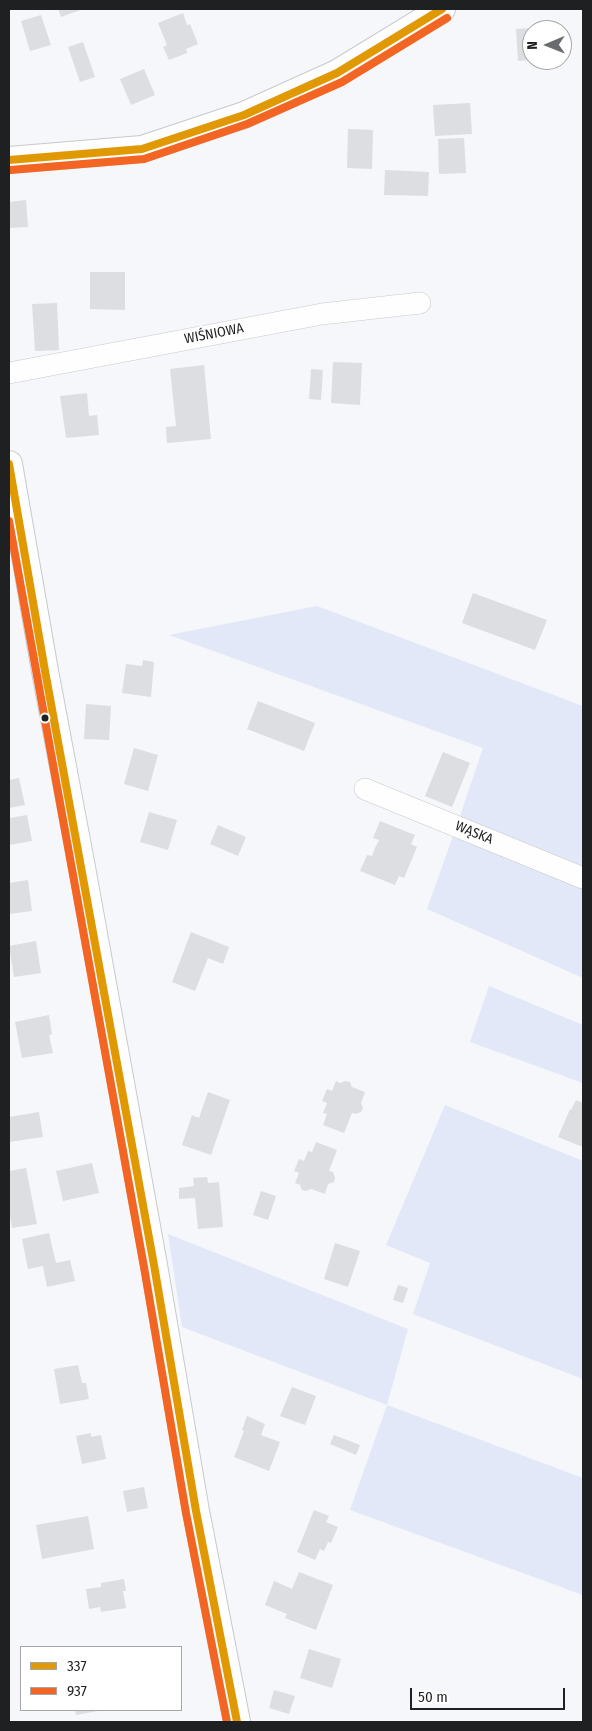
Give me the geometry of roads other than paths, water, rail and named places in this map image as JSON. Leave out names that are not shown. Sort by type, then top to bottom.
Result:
[{"type":"street","points":[[9,160],[142,149],[244,115],[337,73],[442,9]]},
{"type":"street","name":"WIŚNIOWA","points":[[9,373],[322,314],[420,303]]},
{"type":"street","points":[[9,464],[194,1502],[237,1722]]},
{"type":"street","name":"WĄSKA","points":[[365,789],[583,878]]}]
